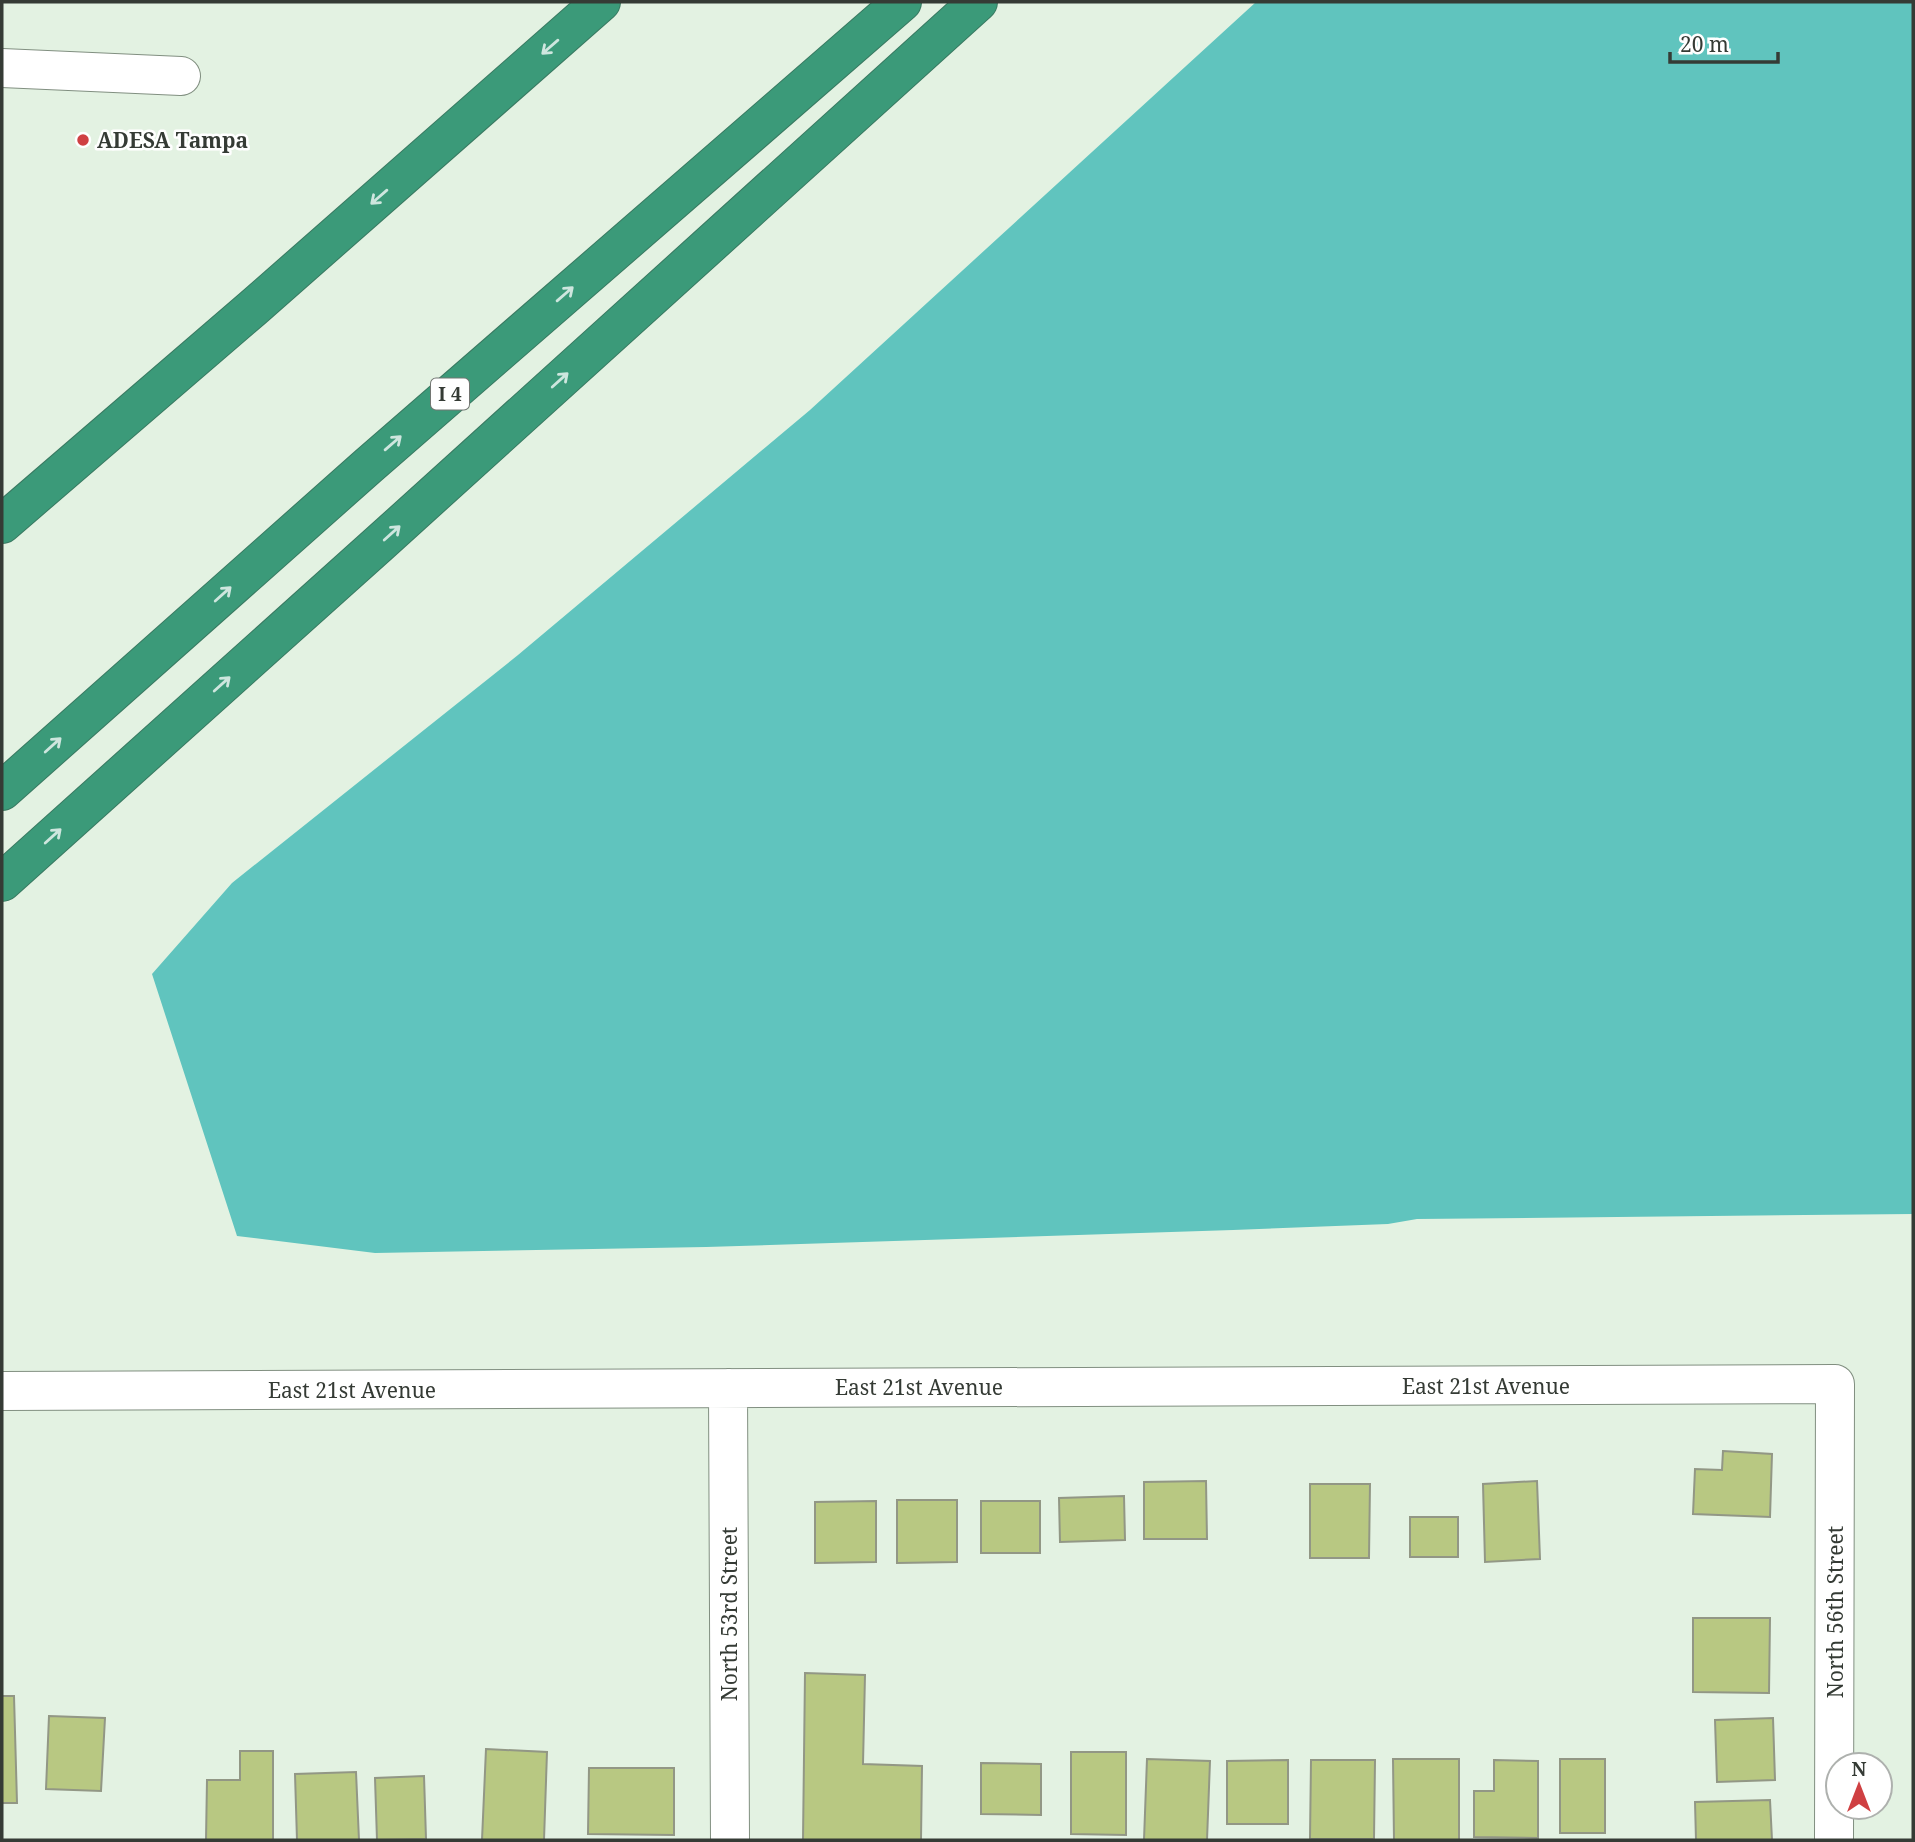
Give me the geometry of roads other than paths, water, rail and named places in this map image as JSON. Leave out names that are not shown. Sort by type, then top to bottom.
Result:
[{"type":"highway","points":[[2,524],[601,2]]},
{"type":"highway","name":"I 4","points":[[2,791],[378,457],[902,2]]},
{"type":"highway","points":[[2,882],[978,2]]},
{"type":"highway","points":[[2,491],[253,308]]},
{"type":"street","points":[[2,68],[181,76]]},
{"type":"street","name":"East 21st Avenue","points":[[2,1391],[1835,1384]]},
{"type":"street","name":"North 56th Street","points":[[1834,1840],[1835,1384]]},
{"type":"street","name":"North 53rd Street","points":[[728,1388],[730,1840]]},
{"type":"water","points":[[1256,2],[1913,2],[1913,1214],[1417,1219],[1388,1224],[1233,1230],[706,1247],[375,1253],[237,1236],[152,974],[232,883],[518,655],[810,410]]},
{"type":"place","name":"ADESA Tampa","points":[[83,140]]}]
